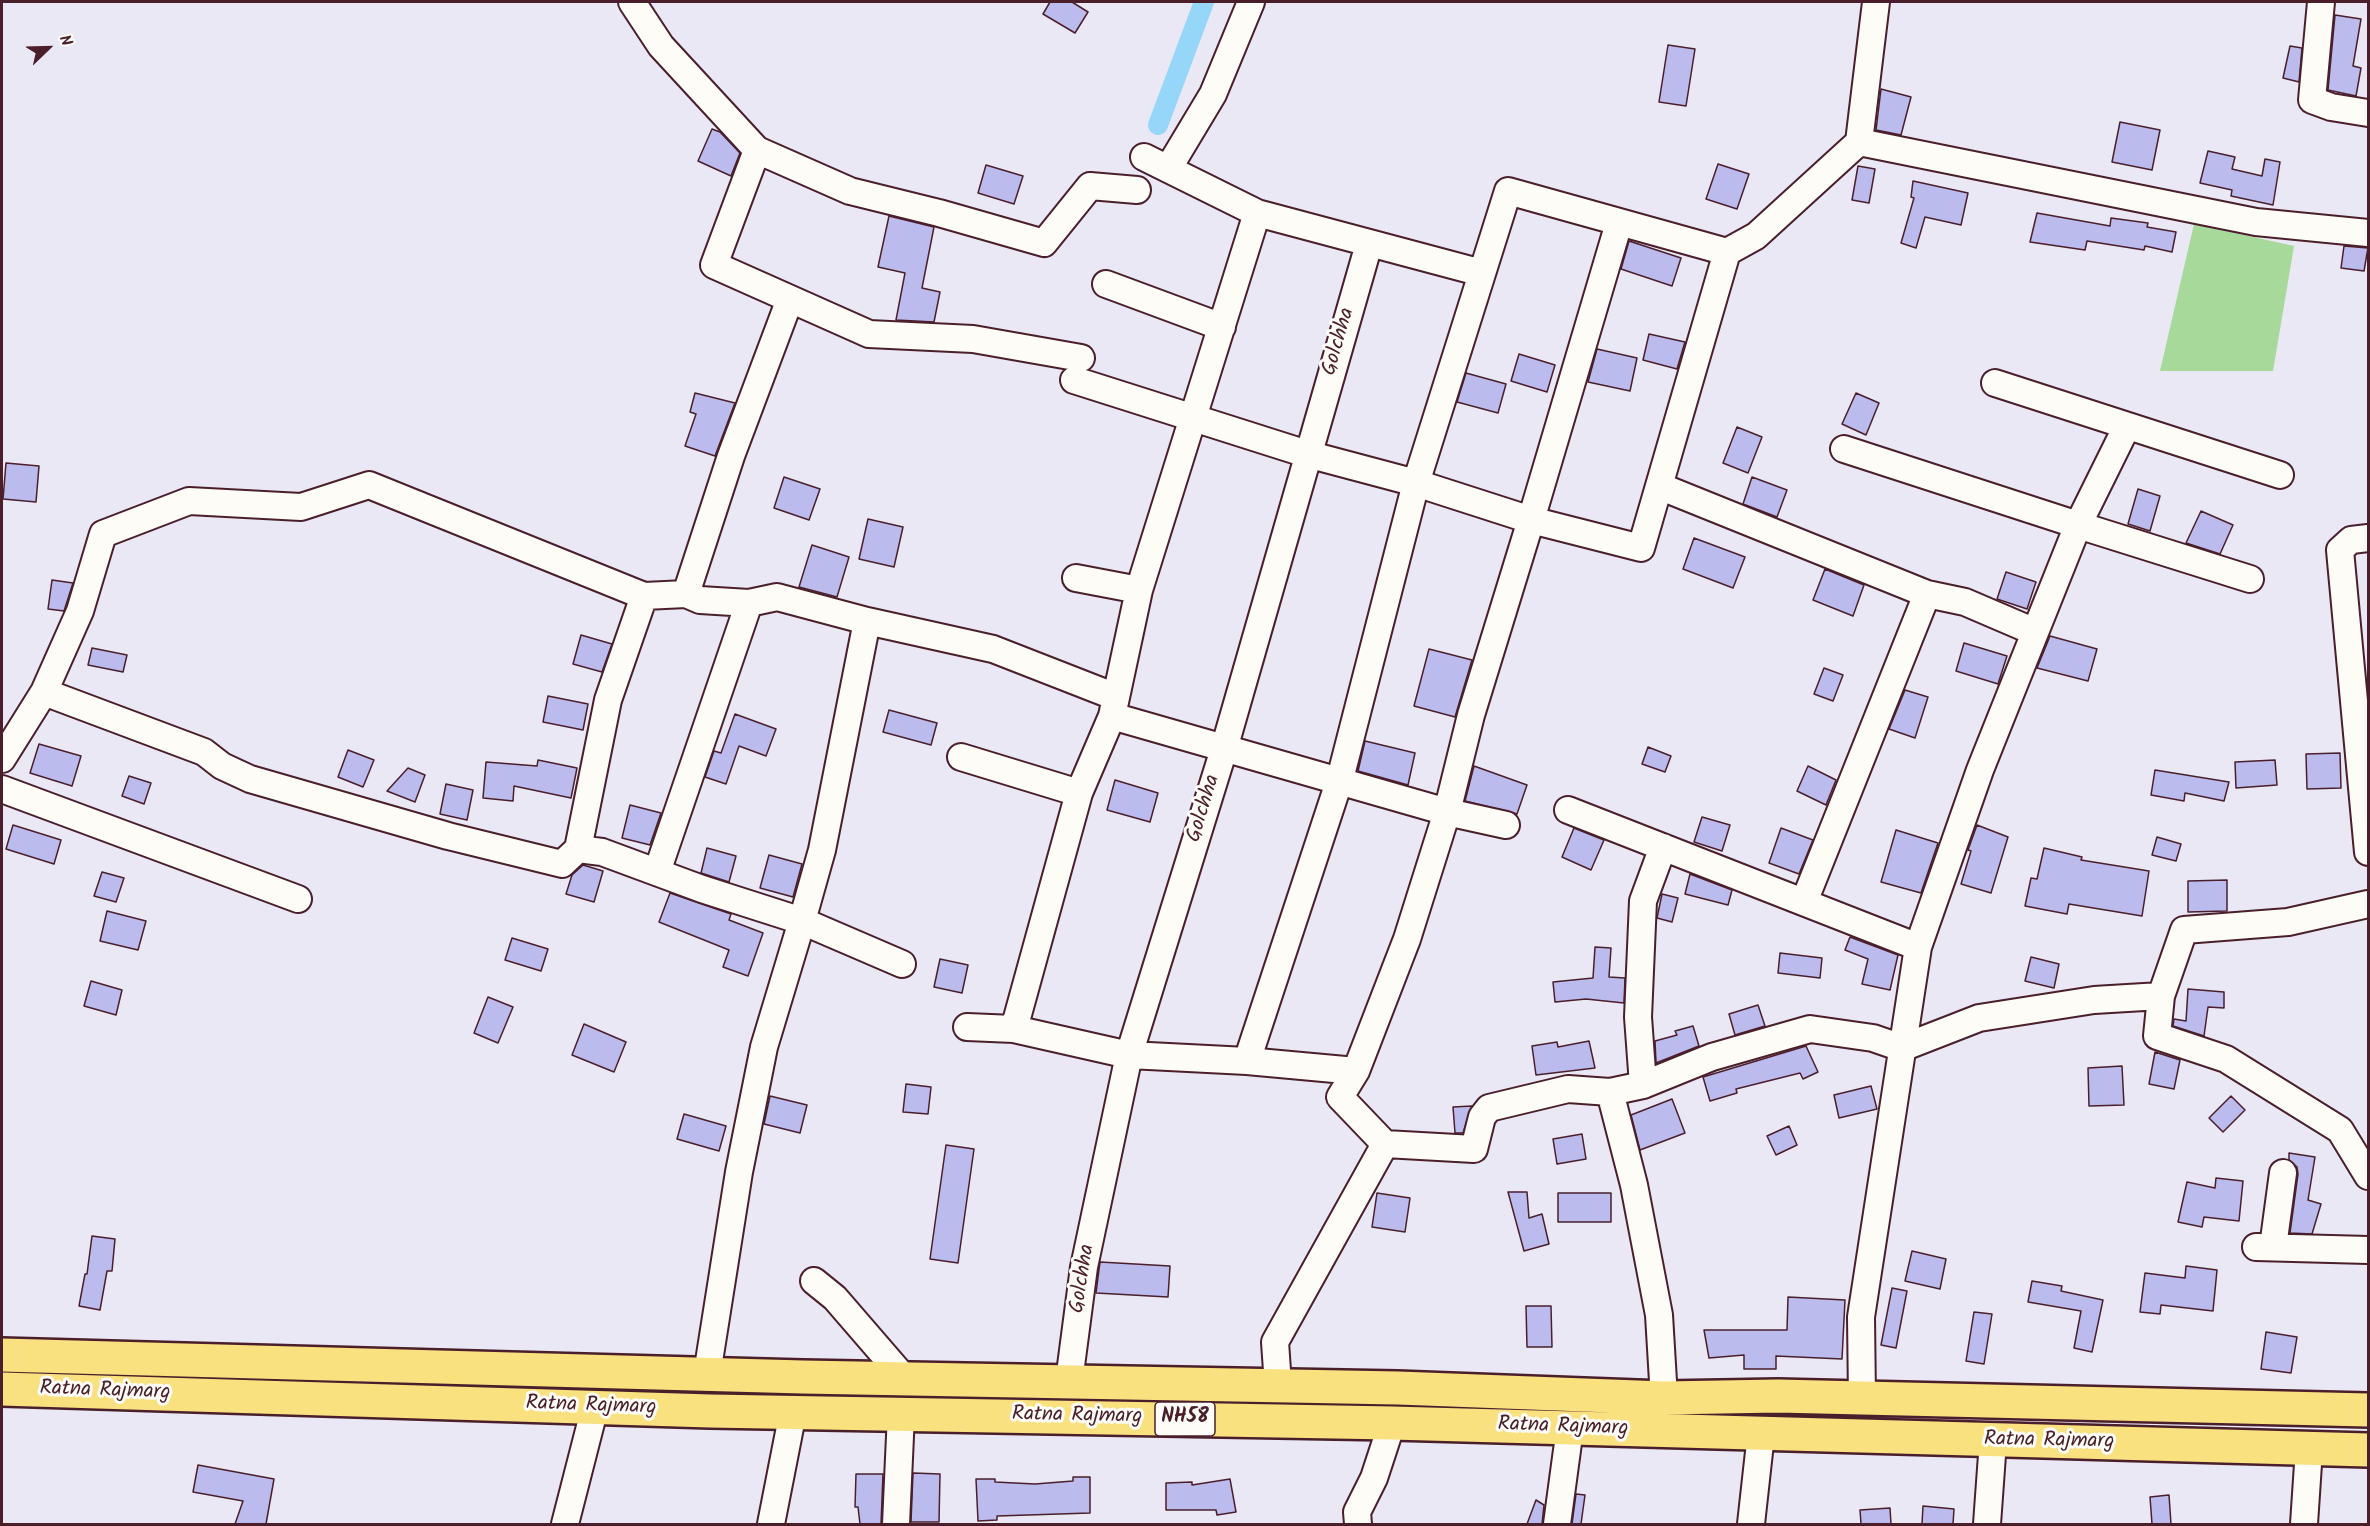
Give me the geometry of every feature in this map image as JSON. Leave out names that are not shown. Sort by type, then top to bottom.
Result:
[{"type":"highway","name":"Ratna Rajmarg","points":[[2,1355],[905,1379],[1278,1385],[1664,1398],[1778,1396],[2368,1410]]},
{"type":"highway","name":"Ratna Rajmarg","points":[[2,1389],[595,1407],[1392,1423],[2368,1450]]},
{"type":"street","points":[[632,2],[661,46],[757,150],[850,191],[1044,243],[1090,186],[1137,190]]},
{"type":"street","points":[[1168,169],[1214,94],[1251,2]]},
{"type":"street","points":[[1247,1061],[1340,779],[1416,483],[1508,191],[1727,252],[1756,236],[1859,141],[1876,2]]},
{"type":"street","points":[[2321,2],[2312,100],[2331,107],[2368,113]]},
{"type":"street","points":[[1859,141],[2256,222],[2368,233]]},
{"type":"street","points":[[757,150],[714,265],[869,334],[973,339],[1078,369],[1194,416],[1307,454],[1416,483],[1532,520],[1641,548],[1727,252]]},
{"type":"street","points":[[1144,157],[1257,213],[1482,273]]},
{"type":"street","points":[[1014,1029],[1079,793],[1114,706],[1139,590],[1257,213]]},
{"type":"street","points":[[1619,223],[1532,520],[1471,715],[1447,812],[1407,939],[1356,1071],[1340,1097],[1385,1144],[1474,1149],[1482,1118],[1489,1108],[1568,1089],[1610,1092],[1643,1084],[1712,1058],[1810,1029],[1873,1038],[1902,1048],[1979,1018],[2094,1000],[2161,996]]},
{"type":"street","name":"Golchha","points":[[1069,1381],[1084,1267],[1129,1055],[1224,748],[1369,244]]},
{"type":"street","points":[[1106,284],[1222,327]]},
{"type":"street","points":[[686,594],[731,456],[790,299]]},
{"type":"street","points":[[1995,383],[2280,475]]},
{"type":"street","points":[[1862,1399],[1861,1317],[1918,947],[1980,770],[2035,632],[2078,525],[2127,426]]},
{"type":"street","points":[[1844,449],[2250,579]]},
{"type":"street","points":[[2,759],[44,692],[80,611],[103,534],[189,501],[301,507],[369,485],[644,596],[686,594],[700,600],[749,603],[777,597],[867,621],[993,649],[1114,706],[1224,748],[1340,779],[1447,812],[1506,825]]},
{"type":"street","points":[[1659,486],[1927,594],[1965,602],[2035,632]]},
{"type":"street","points":[[2368,538],[2351,540],[2340,550],[2368,852]]},
{"type":"street","points":[[1076,578],[1139,590]]},
{"type":"street","points":[[1804,902],[1927,594]]},
{"type":"street","points":[[44,692],[204,752],[222,766],[250,779],[448,836],[562,864],[578,849],[608,700],[644,596]]},
{"type":"street","points":[[657,872],[749,603]]},
{"type":"street","points":[[706,1374],[739,1172],[764,1047],[822,850],[867,621]]},
{"type":"street","points":[[961,758],[1079,793]]},
{"type":"street","points":[[2,789],[298,899]]},
{"type":"street","points":[[1568,810],[1918,947]]},
{"type":"street","points":[[1643,1084],[1638,1017],[1643,901],[1663,847]]},
{"type":"street","points":[[578,849],[602,852],[802,921],[902,964]]},
{"type":"street","points":[[2368,904],[2288,922],[2184,930],[2161,996],[2157,1036],[2226,1059],[2340,1130],[2368,1176]]},
{"type":"street","points":[[967,1027],[1014,1029],[1129,1055],[1247,1061],[1356,1071]]},
{"type":"street","points":[[1610,1092],[1634,1185],[1659,1315],[1664,1398]]},
{"type":"street","points":[[1278,1385],[1275,1342],[1385,1144]]},
{"type":"street","points":[[2283,1173],[2264,1247],[2368,1250]]},
{"type":"street","points":[[814,1281],[835,1298],[905,1379]]},
{"type":"street","points":[[565,1524],[595,1407]]},
{"type":"street","points":[[771,1524],[794,1412]]},
{"type":"street","points":[[897,1524],[901,1414]]},
{"type":"street","points":[[1358,1524],[1357,1512],[1374,1478],[1392,1423]]},
{"type":"street","points":[[1557,1524],[1570,1428]]},
{"type":"street","points":[[1751,1524],[1761,1434]]},
{"type":"street","points":[[1988,1524],[1993,1441]]},
{"type":"street","points":[[2304,1524],[2309,1449]]},
{"type":"green space","points":[[2194,224],[2294,246],[2273,371],[2160,371]]},
{"type":"building","points":[[1050,2],[1072,2],[1088,12],[1075,33],[1043,14]]},
{"type":"building","points":[[2335,15],[2361,19],[2353,66],[2361,68],[2356,96],[2328,90]]},
{"type":"building","points":[[1668,45],[1695,49],[1686,106],[1659,102]]},
{"type":"building","points":[[2290,46],[2302,48],[2299,82],[2283,78]]},
{"type":"building","points":[[1881,89],[1911,97],[1901,135],[1876,130]]},
{"type":"building","points":[[2120,122],[2160,130],[2152,170],[2112,162]]},
{"type":"building","points":[[712,129],[720,132],[740,153],[731,176],[698,161]]},
{"type":"building","points":[[2208,151],[2235,157],[2232,169],[2262,176],[2265,159],[2280,162],[2273,205],[2231,196],[2232,190],[2200,183]]},
{"type":"building","points":[[1718,164],[1749,174],[1737,209],[1706,199]]},
{"type":"building","points":[[986,165],[1023,176],[1014,204],[978,193]]},
{"type":"building","points":[[1858,166],[1875,169],[1869,203],[1852,200]]},
{"type":"building","points":[[1913,181],[1968,193],[1961,225],[1925,217],[1916,248],[1901,243],[1914,198],[1911,197]]},
{"type":"building","points":[[2037,213],[2110,226],[2111,218],[2148,223],[2147,227],[2176,232],[2172,252],[2145,246],[2144,250],[2087,241],[2085,250],[2030,242]]},
{"type":"building","points":[[889,216],[934,227],[922,288],[940,292],[934,322],[896,320],[905,273],[878,267]]},
{"type":"building","points":[[1629,241],[1681,258],[1672,286],[1621,269]]},
{"type":"building","points":[[2344,246],[2368,248],[2364,271],[2341,268]]},
{"type":"building","points":[[1649,334],[1685,342],[1677,369],[1643,360]]},
{"type":"building","points":[[1597,349],[1637,358],[1630,391],[1588,382]]},
{"type":"building","points":[[1519,354],[1555,365],[1547,392],[1511,381]]},
{"type":"building","points":[[1466,373],[1506,384],[1498,413],[1457,402]]},
{"type":"building","points":[[695,393],[735,403],[715,456],[685,446],[696,414],[690,412]]},
{"type":"building","points":[[1856,393],[1879,403],[1866,435],[1842,424]]},
{"type":"building","points":[[1737,427],[1762,437],[1748,473],[1723,463]]},
{"type":"building","points":[[6,463],[39,466],[36,502],[3,499]]},
{"type":"building","points":[[784,477],[820,489],[809,520],[774,508]]},
{"type":"building","points":[[1752,477],[1787,490],[1777,517],[1743,504]]},
{"type":"building","points":[[2138,489],[2160,496],[2150,531],[2128,524]]},
{"type":"building","points":[[2201,511],[2233,525],[2220,554],[2186,543]]},
{"type":"building","points":[[868,519],[903,527],[894,567],[859,559]]},
{"type":"building","points":[[1694,538],[1745,557],[1733,588],[1683,569]]},
{"type":"building","points":[[812,545],[849,557],[837,597],[799,587]]},
{"type":"building","points":[[1825,569],[1864,585],[1853,616],[1813,600]]},
{"type":"building","points":[[2006,572],[2036,582],[2027,609],[1997,599]]},
{"type":"building","points":[[52,580],[73,583],[64,611],[48,609]]},
{"type":"building","points":[[581,635],[612,644],[602,672],[573,664]]},
{"type":"building","points":[[2050,636],[2097,649],[2088,681],[2037,668]]},
{"type":"building","points":[[1964,643],[2007,656],[1998,684],[1956,671]]},
{"type":"building","points":[[92,648],[127,655],[123,672],[88,665]]},
{"type":"building","points":[[1429,649],[1472,660],[1455,717],[1414,706]]},
{"type":"building","points":[[1824,668],[1843,675],[1833,701],[1814,694]]},
{"type":"building","points":[[1905,690],[1928,697],[1915,738],[1889,729]]},
{"type":"building","points":[[548,696],[588,704],[583,730],[543,722]]},
{"type":"building","points":[[889,710],[937,723],[931,745],[883,732]]},
{"type":"building","points":[[735,714],[776,729],[766,756],[739,746],[726,784],[705,777],[714,751],[721,753]]},
{"type":"building","points":[[1365,741],[1415,753],[1408,785],[1358,771]]},
{"type":"building","points":[[39,744],[81,756],[72,786],[30,773]]},
{"type":"building","points":[[1648,747],[1671,756],[1665,772],[1642,764]]},
{"type":"building","points":[[348,750],[374,760],[363,787],[338,777]]},
{"type":"building","points":[[2340,753],[2341,788],[2307,789],[2306,754]]},
{"type":"building","points":[[538,760],[577,768],[571,798],[514,786],[513,801],[483,798],[486,762],[537,766]]},
{"type":"building","points":[[2275,760],[2277,785],[2236,788],[2235,762]]},
{"type":"building","points":[[1474,766],[1527,785],[1517,814],[1465,801]]},
{"type":"building","points":[[1808,766],[1836,780],[1826,805],[1797,791]]},
{"type":"building","points":[[408,768],[425,775],[415,802],[387,791]]},
{"type":"building","points":[[2155,770],[2229,782],[2224,801],[2185,793],[2184,801],[2151,795]]},
{"type":"building","points":[[129,776],[151,783],[144,804],[122,796]]},
{"type":"building","points":[[1115,780],[1158,793],[1150,822],[1107,810]]},
{"type":"building","points":[[446,784],[473,790],[467,820],[440,814]]},
{"type":"building","points":[[630,805],[661,813],[650,845],[622,838]]},
{"type":"building","points":[[1702,817],[1730,825],[1722,851],[1694,842]]},
{"type":"building","points":[[13,825],[61,840],[54,864],[6,849]]},
{"type":"building","points":[[1977,825],[2008,837],[1991,893],[1961,884],[1971,851],[1968,850]]},
{"type":"building","points":[[1574,828],[1604,840],[1591,870],[1562,857]]},
{"type":"building","points":[[1781,828],[1813,840],[1799,874],[1769,863]]},
{"type":"building","points":[[1896,830],[1938,843],[1921,893],[1881,882]]},
{"type":"building","points":[[2157,837],[2181,844],[2176,861],[2152,855]]},
{"type":"building","points":[[707,848],[736,856],[729,882],[701,873]]},
{"type":"building","points":[[2044,848],[2082,857],[2081,860],[2149,871],[2142,916],[2069,904],[2067,914],[2025,906],[2031,878],[2037,879]]},
{"type":"building","points":[[769,855],[802,864],[793,897],[760,888]]},
{"type":"building","points":[[583,865],[603,871],[594,902],[566,894],[572,875]]},
{"type":"building","points":[[102,872],[124,878],[116,902],[94,896]]},
{"type":"building","points":[[1690,874],[1732,890],[1728,905],[1685,894]]},
{"type":"building","points":[[2227,880],[2227,911],[2188,912],[2188,881]]},
{"type":"building","points":[[670,893],[731,914],[729,920],[763,933],[748,976],[723,967],[729,950],[659,922]]},
{"type":"building","points":[[1662,894],[1678,898],[1672,922],[1657,918]]},
{"type":"building","points":[[107,911],[146,921],[138,950],[100,941]]},
{"type":"building","points":[[1850,937],[1898,955],[1890,990],[1862,984],[1868,959],[1845,950]]},
{"type":"building","points":[[512,938],[548,949],[541,971],[505,960]]},
{"type":"building","points":[[1595,947],[1611,948],[1609,977],[1625,978],[1624,1003],[1586,999],[1555,1002],[1553,982],[1593,978]]},
{"type":"building","points":[[1780,953],[1822,958],[1820,978],[1778,973]]},
{"type":"building","points":[[2031,957],[2059,964],[2054,988],[2025,981]]},
{"type":"building","points":[[940,959],[968,965],[962,993],[934,987]]},
{"type":"building","points":[[91,981],[122,990],[116,1015],[84,1006]]},
{"type":"building","points":[[2188,989],[2224,992],[2224,1008],[2208,1007],[2204,1036],[2173,1026],[2174,1019],[2186,1021]]},
{"type":"building","points":[[488,997],[513,1007],[498,1043],[474,1033]]},
{"type":"building","points":[[1758,1005],[1765,1026],[1735,1035],[1729,1014]]},
{"type":"building","points":[[584,1024],[626,1042],[614,1072],[572,1055]]},
{"type":"building","points":[[1693,1026],[1699,1046],[1656,1063],[1655,1041],[1677,1035],[1675,1031]]},
{"type":"building","points":[[1589,1041],[1595,1068],[1536,1075],[1532,1046],[1557,1042],[1558,1047]]},
{"type":"building","points":[[1806,1046],[1818,1072],[1803,1079],[1800,1073],[1736,1089],[1737,1093],[1710,1101],[1703,1077]]},
{"type":"building","points":[[2155,1052],[2180,1060],[2174,1089],[2149,1084]]},
{"type":"building","points":[[2122,1066],[2124,1105],[2089,1106],[2088,1068]]},
{"type":"building","points":[[906,1084],[931,1087],[928,1114],[903,1112]]},
{"type":"building","points":[[1871,1086],[1877,1109],[1839,1118],[1834,1095]]},
{"type":"building","points":[[770,1096],[807,1105],[800,1133],[764,1124]]},
{"type":"building","points":[[2231,1096],[2245,1110],[2223,1132],[2209,1118]]},
{"type":"building","points":[[1672,1099],[1685,1133],[1640,1150],[1631,1115]]},
{"type":"building","points":[[1472,1106],[1463,1133],[1455,1133],[1453,1107]]},
{"type":"building","points":[[684,1114],[726,1126],[719,1151],[677,1139]]},
{"type":"building","points":[[1789,1126],[1797,1145],[1776,1155],[1767,1136]]},
{"type":"building","points":[[1582,1134],[1586,1159],[1557,1164],[1553,1139]]},
{"type":"building","points":[[946,1145],[974,1149],[958,1263],[930,1259]]},
{"type":"building","points":[[2289,1153],[2315,1157],[2308,1200],[2321,1204],[2312,1234],[2290,1233],[2298,1174],[2297,1167],[2289,1160]]},
{"type":"building","points":[[2216,1178],[2243,1181],[2239,1221],[2204,1217],[2202,1227],[2178,1222],[2187,1182],[2215,1188]]},
{"type":"building","points":[[1508,1192],[1527,1192],[1529,1218],[1542,1214],[1549,1244],[1524,1251]]},
{"type":"building","points":[[1377,1193],[1410,1198],[1405,1232],[1372,1227]]},
{"type":"building","points":[[1558,1193],[1611,1193],[1611,1222],[1558,1222]]},
{"type":"building","points":[[92,1236],[115,1239],[112,1271],[107,1271],[100,1310],[79,1306],[85,1274],[87,1274]]},
{"type":"building","points":[[1912,1251],[1946,1259],[1940,1289],[1905,1281]]},
{"type":"building","points":[[1100,1262],[1170,1266],[1168,1297],[1096,1293]]},
{"type":"building","points":[[2186,1266],[2217,1270],[2213,1311],[2161,1305],[2160,1314],[2140,1312],[2145,1273],[2185,1278]]},
{"type":"building","points":[[2032,1281],[2062,1286],[2061,1291],[2103,1300],[2092,1352],[2074,1348],[2081,1311],[2028,1302]]},
{"type":"building","points":[[1892,1288],[1907,1291],[1896,1348],[1881,1345]]},
{"type":"building","points":[[1788,1297],[1845,1300],[1842,1359],[1776,1356],[1776,1369],[1744,1369],[1744,1355],[1709,1358],[1704,1330],[1787,1330]]},
{"type":"building","points":[[1526,1306],[1551,1306],[1552,1347],[1527,1347]]},
{"type":"building","points":[[1974,1312],[1992,1314],[1984,1364],[1966,1361]]},
{"type":"building","points":[[2266,1332],[2297,1337],[2291,1373],[2261,1369]]},
{"type":"building","points":[[198,1465],[274,1479],[266,1524],[235,1524],[243,1501],[193,1492]]},
{"type":"building","points":[[913,1473],[940,1474],[939,1522],[911,1522]]},
{"type":"building","points":[[856,1474],[883,1474],[881,1524],[860,1524],[858,1507],[855,1507]]},
{"type":"building","points":[[1073,1477],[1090,1477],[1090,1513],[997,1516],[997,1520],[978,1521],[976,1479],[1035,1484],[1073,1481]]},
{"type":"building","points":[[1230,1479],[1236,1512],[1217,1515],[1216,1510],[1166,1510],[1166,1483],[1192,1482],[1192,1485]]},
{"type":"building","points":[[1576,1494],[1585,1495],[1581,1524],[1572,1524]]},
{"type":"building","points":[[2169,1495],[2171,1524],[2152,1524],[2150,1497]]},
{"type":"building","points":[[1536,1500],[1544,1505],[1542,1524],[1527,1524]]},
{"type":"building","points":[[1923,1506],[1954,1509],[1953,1524],[1922,1524]]},
{"type":"building","points":[[1890,1508],[1891,1524],[1861,1524],[1860,1510]]},
{"type":"waterway","points":[[1158,125],[1204,2]]}]
